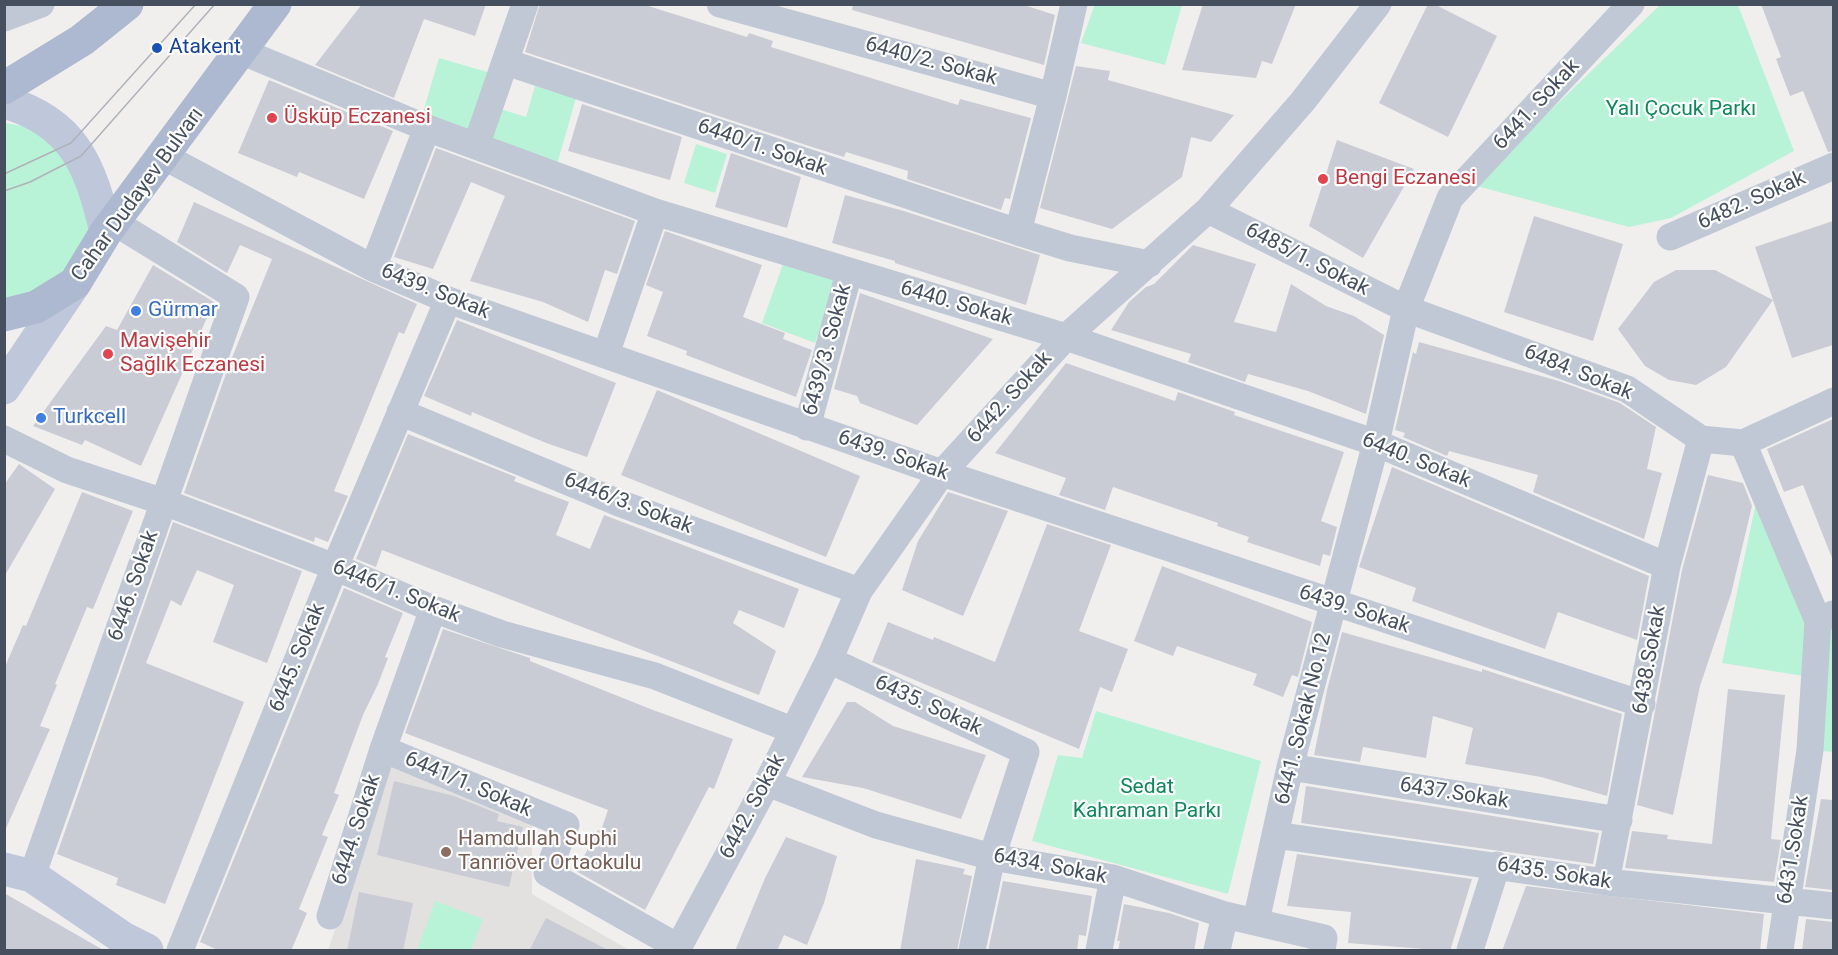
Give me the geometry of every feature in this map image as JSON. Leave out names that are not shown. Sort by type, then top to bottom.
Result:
[{"type":"main road","points":[[4,88],[82,40],[127,4]]},
{"type":"main road","name":"Cahar Dudayev Bulvarı","points":[[4,388],[110,227],[243,52],[275,4]]},
{"type":"main road","points":[[4,102],[41,117],[81,156],[92,176],[110,227]]},
{"type":"main road","points":[[4,315],[36,307],[75,283]]},
{"type":"main road","points":[[18,873],[129,946]]},
{"type":"street","points":[[4,18],[40,4]]},
{"type":"street","points":[[476,146],[525,4]]},
{"type":"street","name":"6440/2. Sokak","points":[[720,4],[1053,96]]},
{"type":"street","points":[[1018,232],[1074,4]]},
{"type":"street","name":"6442. Sokak","points":[[677,949],[767,783],[829,660],[859,591],[942,473],[1065,337],[1208,210],[1303,101],[1378,4]]},
{"type":"street","name":"6441. Sokak","points":[[1406,309],[1450,198],[1631,4]]},
{"type":"street","name":"6440. Sokak","points":[[243,52],[427,128],[655,212],[1065,337],[1376,443],[1666,566]]},
{"type":"street","name":"6440/1. Sokak","points":[[506,62],[1018,232],[1070,248],[1149,264]]},
{"type":"street","points":[[373,268],[427,128]]},
{"type":"street","name":"6439. Sokak","points":[[165,157],[373,268],[448,300],[942,473],[1642,704]]},
{"type":"street","name":"6482. Sokak","points":[[1670,237],[1833,166]]},
{"type":"street","name":"6485/1. Sokak","points":[[1208,210],[1406,309]]},
{"type":"street","points":[[606,354],[655,212]]},
{"type":"street","name":"6446. Sokak","points":[[18,873],[164,502],[236,297],[110,227]]},
{"type":"street","name":"6439/3. Sokak","points":[[807,427],[849,273]]},
{"type":"street","name":"6445. Sokak","points":[[180,951],[335,567],[448,300]]},
{"type":"street","name":"6484. Sokak","points":[[1406,309],[1627,389],[1701,439],[1743,443]]},
{"type":"street","name":"6441. Sokak No.12","points":[[1256,921],[1290,767],[1376,443],[1406,309]]},
{"type":"street","points":[[1826,617],[1743,443],[1833,401]]},
{"type":"street","name":"6446/3. Sokak","points":[[400,412],[619,503],[859,591]]},
{"type":"street","name":"6446/1. Sokak","points":[[4,439],[67,470],[164,502],[335,567],[434,609],[502,634],[656,676],[792,730]]},
{"type":"street","name":"6438.Sokak","points":[[1606,882],[1642,704],[1666,566],[1701,439]]},
{"type":"street","name":"6444. Sokak","points":[[330,916],[383,749],[434,609]]},
{"type":"street","name":"6431.Sokak","points":[[1780,951],[1786,901],[1822,751],[1826,617]]},
{"type":"street","name":"6435. Sokak","points":[[829,660],[1026,752],[992,857]]},
{"type":"street","name":"6441/1. Sokak","points":[[383,749],[566,825],[546,873],[677,949]]},
{"type":"street","name":"6437.Sokak","points":[[1290,767],[1619,820]]},
{"type":"street","name":"6434. Sokak","points":[[767,783],[876,825],[992,857],[1113,878],[1225,915],[1324,938],[1322,951]]},
{"type":"street","name":"6435. Sokak","points":[[1275,835],[1606,882],[1833,906]]},
{"type":"street","points":[[972,951],[992,857]]},
{"type":"street","points":[[1470,951],[1497,865]]},
{"type":"street","points":[[1099,951],[1113,878]]},
{"type":"street","points":[[1217,951],[1225,915]]},
{"type":"shaded area","name":"Hamdullah Suphi Tanrıöver Ortaokulu","points":[[383,762],[532,818],[532,894],[629,950],[328,950],[350,886]]},
{"type":"green space","points":[[1095,4],[1182,5],[1165,65],[1081,43]]},
{"type":"green space","name":"Yalı Çocuk Parkı","points":[[1660,5],[1738,5],[1794,151],[1671,218],[1629,227],[1473,185]]},
{"type":"green space","points":[[439,58],[491,73],[472,136],[421,119]]},
{"type":"green space","points":[[535,86],[576,98],[556,168],[483,146],[494,107],[526,117]]},
{"type":"green space","points":[[5,123],[36,130],[56,141],[86,201],[91,217],[89,233],[83,248],[75,262],[63,275],[36,292],[20,297],[5,298]]},
{"type":"green space","points":[[696,144],[727,154],[715,193],[684,183]]},
{"type":"green space","points":[[784,261],[837,280],[815,343],[762,323]]},
{"type":"green space","points":[[1757,498],[1813,622],[1810,677],[1722,663]]},
{"type":"green space","points":[[1833,614],[1833,752],[1810,750]]},
{"type":"green space","name":"Sedat Kahraman Parkı","points":[[1096,711],[1261,761],[1228,894],[1032,841],[1058,755],[1082,758]]},
{"type":"green space","points":[[435,901],[483,919],[471,950],[417,950]]},
{"type":"building","points":[[362,4],[486,4],[475,36],[424,19],[394,98],[315,65]]},
{"type":"building","points":[[540,4],[642,4],[747,37],[749,33],[773,41],[771,47],[958,105],[960,99],[1031,118],[1010,199],[1005,198],[1001,210],[907,179],[908,171],[846,152],[844,157],[525,52]]},
{"type":"building","points":[[853,4],[1021,4],[1055,15],[1044,65],[852,10]]},
{"type":"building","points":[[1203,4],[1296,4],[1272,64],[1262,61],[1256,78],[1182,70]]},
{"type":"building","points":[[1428,4],[1434,4],[1497,36],[1448,137],[1379,103]]},
{"type":"building","points":[[1761,4],[1833,4],[1833,151],[1828,152],[1803,91],[1790,96],[1776,59],[1781,57]]},
{"type":"building","points":[[1076,66],[1110,71],[1108,80],[1234,115],[1211,142],[1191,137],[1182,177],[1112,229],[1040,208]]},
{"type":"building","points":[[269,80],[393,131],[364,199],[299,172],[297,177],[238,153]]},
{"type":"building","points":[[582,104],[682,137],[670,180],[568,151]]},
{"type":"building","points":[[1337,140],[1414,169],[1363,258],[1309,226]]},
{"type":"building","points":[[436,148],[635,221],[617,274],[605,270],[588,322],[543,302],[470,281],[505,196],[471,182],[433,269],[394,257]]},
{"type":"building","points":[[731,153],[801,177],[787,228],[715,207]]},
{"type":"building","points":[[845,195],[904,211],[1040,255],[1026,305],[895,263],[895,261],[832,243]]},
{"type":"building","points":[[194,202],[417,304],[404,334],[399,332],[334,491],[348,496],[328,542],[315,537],[314,542],[184,493],[229,365],[272,259],[240,245],[227,273],[177,242]]},
{"type":"building","points":[[1534,216],[1623,244],[1593,341],[1504,312]]},
{"type":"building","points":[[1833,221],[1833,345],[1792,358],[1755,247]]},
{"type":"building","points":[[665,231],[762,265],[743,317],[785,333],[783,339],[812,350],[796,397],[686,355],[687,351],[647,336],[663,292],[646,285]]},
{"type":"building","points":[[1193,245],[1256,264],[1234,322],[1276,332],[1291,284],[1326,306],[1354,316],[1384,335],[1366,414],[1308,391],[1248,374],[1245,382],[1188,362],[1191,354],[1111,330],[1129,302],[1146,287],[1154,284]]},
{"type":"building","points":[[153,265],[214,302],[141,466],[85,440],[82,445],[33,426],[106,326],[117,330]]},
{"type":"building","points":[[1676,270],[1715,270],[1773,300],[1726,367],[1696,385],[1669,380],[1645,366],[1618,329],[1654,282]]},
{"type":"building","points":[[860,293],[993,339],[917,425],[860,403],[857,396],[834,389]]},
{"type":"building","points":[[457,320],[616,383],[587,457],[546,443],[472,412],[471,416],[424,396]]},
{"type":"building","points":[[1419,342],[1559,381],[1620,403],[1656,427],[1647,469],[1662,473],[1644,539],[1533,492],[1538,475],[1449,451],[1447,456],[1403,437],[1405,433],[1395,430],[1413,352],[1416,354]]},
{"type":"building","points":[[1066,363],[1175,401],[1178,392],[1235,412],[1234,415],[1344,452],[1321,521],[1337,527],[1330,556],[1323,554],[1320,566],[1247,542],[1249,537],[1217,526],[1218,523],[1113,487],[1105,510],[1059,495],[1066,478],[995,453]]},
{"type":"building","points":[[657,390],[860,476],[826,557],[621,475]]},
{"type":"building","points":[[1833,419],[1832,558],[1803,485],[1784,492],[1767,449]]},
{"type":"building","points":[[408,434],[516,477],[514,481],[569,502],[556,535],[590,549],[604,515],[799,589],[784,628],[739,610],[733,623],[776,651],[759,695],[382,550],[376,567],[356,559]]},
{"type":"building","points":[[19,464],[55,489],[4,577],[4,485]]},
{"type":"building","points":[[1392,467],[1649,576],[1637,640],[1558,612],[1545,649],[1412,601],[1416,588],[1359,567]]},
{"type":"building","points":[[1708,475],[1743,483],[1752,506],[1731,594],[1700,686],[1673,815],[1637,805],[1682,570]]},
{"type":"building","points":[[82,492],[133,511],[93,609],[87,607],[55,684],[57,685],[40,726],[50,729],[4,833],[4,669],[23,625],[26,626]]},
{"type":"building","points":[[948,492],[1008,511],[963,616],[902,590],[918,541]]},
{"type":"building","points":[[173,522],[302,571],[267,663],[213,642],[234,585],[197,570],[181,606],[171,600],[146,663],[244,702],[165,904],[116,885],[118,878],[57,854]]},
{"type":"building","points":[[1047,524],[1111,545],[1079,631],[1128,649],[1112,692],[1100,687],[1079,749],[872,662],[888,622],[933,640],[934,637],[995,662]]},
{"type":"building","points":[[1162,566],[1312,622],[1298,677],[1292,675],[1283,697],[1253,685],[1257,674],[1177,646],[1173,656],[1134,641]]},
{"type":"building","points":[[344,588],[403,613],[385,657],[388,658],[363,715],[334,793],[339,795],[322,835],[328,837],[299,909],[307,913],[291,951],[220,951],[200,942]]},
{"type":"building","points":[[443,629],[530,658],[530,661],[733,739],[714,789],[709,787],[645,910],[576,871],[598,830],[601,830],[608,810],[405,733]]},
{"type":"building","points":[[1342,632],[1482,672],[1482,669],[1622,714],[1607,796],[1541,777],[1465,764],[1473,728],[1433,716],[1426,758],[1363,747],[1360,762],[1314,755]]},
{"type":"building","points":[[1728,689],[1785,695],[1771,839],[1781,840],[1774,882],[1625,868],[1632,831],[1668,835],[1667,839],[1712,844]]},
{"type":"building","points":[[847,702],[855,702],[893,726],[986,755],[961,819],[863,788],[802,777]]},
{"type":"building","points":[[394,781],[454,796],[499,814],[497,821],[523,827],[509,887],[377,855]]},
{"type":"building","points":[[1306,786],[1599,833],[1593,864],[1301,823]]},
{"type":"building","points":[[1821,799],[1833,800],[1833,890],[1805,887]]},
{"type":"building","points":[[786,837],[837,856],[824,903],[807,945],[784,935],[777,951],[735,951],[765,878]]},
{"type":"building","points":[[1297,854],[1472,879],[1450,951],[1348,943],[1351,912],[1287,906]]},
{"type":"building","points":[[916,859],[965,869],[963,874],[972,876],[957,951],[900,951]]},
{"type":"building","points":[[1003,881],[1092,896],[1086,936],[1079,935],[1077,951],[988,951]]},
{"type":"building","points":[[1526,886],[1764,914],[1760,951],[1502,951]]},
{"type":"building","name":"Hamdullah Suphi Tanrıöver Ortaokulu","points":[[359,892],[413,903],[403,951],[347,951]]},
{"type":"building","points":[[4,893],[105,951],[4,951]]},
{"type":"building","points":[[1124,904],[1169,913],[1199,923],[1194,951],[1118,951],[1120,941],[1117,941]]},
{"type":"building","points":[[546,918],[610,951],[529,951]]},
{"type":"building","points":[[1806,919],[1833,922],[1833,951],[1802,951]]},
{"type":"tram line","points":[[4,174],[71,143],[196,4]]},
{"type":"tram line","points":[[4,191],[30,182],[81,156],[215,4]]},
{"type":"place","name":"Atakent","points":[[157,48]]},
{"type":"place","name":"Üsküp Eczanesi","points":[[272,118]]},
{"type":"place","name":"Bengi Eczanesi","points":[[1323,179]]},
{"type":"place","name":"Gürmar","points":[[136,311]]},
{"type":"place","name":"Mavişehir Sağlık Eczanesi","points":[[108,354]]},
{"type":"place","name":"Turkcell","points":[[41,418]]},
{"type":"place","name":"Hamdullah Suphi Tanrıöver Ortaokulu","points":[[446,852]]}]
